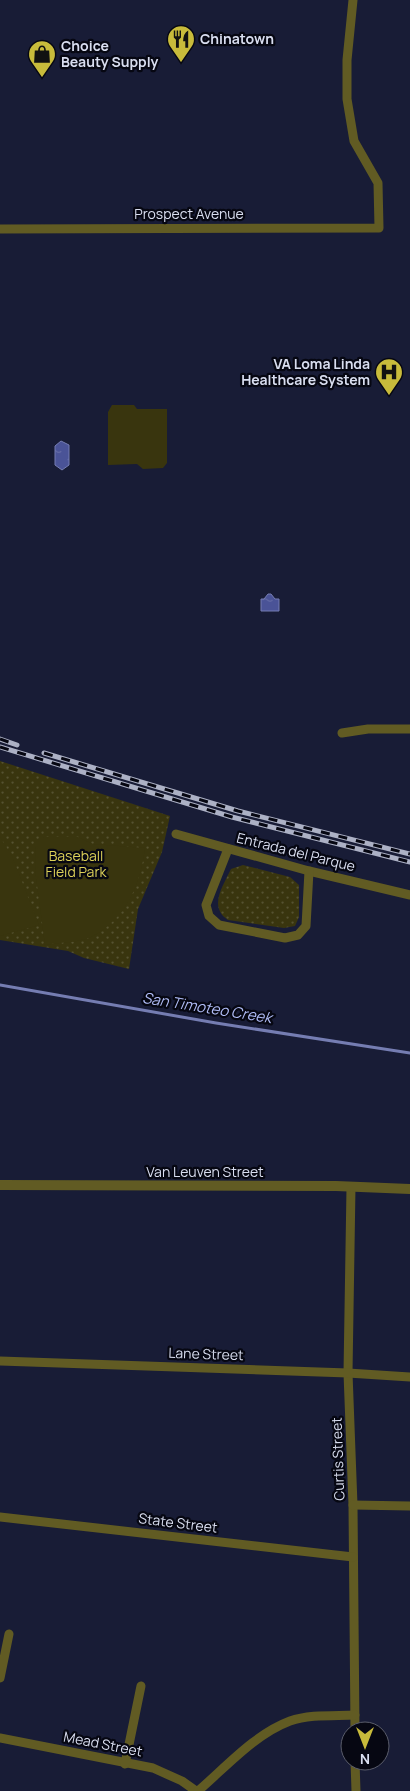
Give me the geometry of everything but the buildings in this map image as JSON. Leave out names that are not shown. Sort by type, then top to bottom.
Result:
[{"type":"street","name":"Prospect Avenue","points":[[0,229],[379,228],[378,183],[354,141],[347,99],[347,60],[353,0]]},
{"type":"street","points":[[342,733],[368,729],[410,729]]},
{"type":"street","name":"Entrada del Parque","points":[[176,834],[310,871],[410,895]]},
{"type":"street","points":[[228,849],[206,905],[209,916],[219,925],[284,938],[298,935],[306,926],[310,871]]},
{"type":"street","name":"Van Leuven Street","points":[[0,1185],[410,1189]]},
{"type":"street","name":"Curtis Street","points":[[351,1187],[348,1372],[353,1505],[355,1721]]},
{"type":"street","name":"Lane Street","points":[[0,1361],[348,1372],[410,1377]]},
{"type":"street","points":[[353,1505],[410,1506]]},
{"type":"street","name":"State Street","points":[[0,1517],[353,1557]]},
{"type":"street","points":[[0,1678],[9,1634]]},
{"type":"street","points":[[125,1764],[141,1686]]},
{"type":"street","name":"Mead Street","points":[[0,1738],[153,1768],[182,1781],[197,1791],[267,1732],[291,1721],[316,1716],[355,1715]]},
{"type":"street","points":[[355,1771],[356,1791]]},
{"type":"green space","points":[[112,405],[134,405],[137,409],[167,409],[167,463],[163,468],[143,469],[137,464],[108,465],[108,412]]},
{"type":"green space","name":"Baseball Field Park","points":[[0,761],[170,816],[162,852],[138,909],[129,969],[84,958],[68,951],[0,940]]},
{"type":"green space","points":[[0,837],[12,856],[39,925],[0,936]]},
{"type":"green space","points":[[44,837],[78,837],[93,844],[145,848],[135,888],[129,900],[114,921],[91,937],[45,945],[36,877],[35,846]]},
{"type":"green space","points":[[243,865],[290,877],[299,885],[299,917],[295,926],[284,928],[228,920],[222,915],[218,903],[221,889],[231,869]]},
{"type":"water","points":[[61,441],[69,445],[69,465],[62,470],[55,465],[55,446]]},
{"type":"water","points":[[268,594],[271,594],[275,599],[279,599],[279,611],[261,611],[261,599],[264,599]]},
{"type":"waterway","name":"San Timoteo Creek","points":[[0,985],[216,1023],[410,1053]]},
{"type":"railway","points":[[0,739],[17,745]]},
{"type":"railway","points":[[0,747],[232,817],[410,862]]},
{"type":"railway","points":[[44,753],[238,811],[410,854]]},
{"type":"place","name":"Chinatown","points":[[181,63]]},
{"type":"place","name":"Choice Beauty Supply","points":[[42,78]]},
{"type":"place","name":"VA Loma Linda Healthcare System","points":[[389,396]]}]
